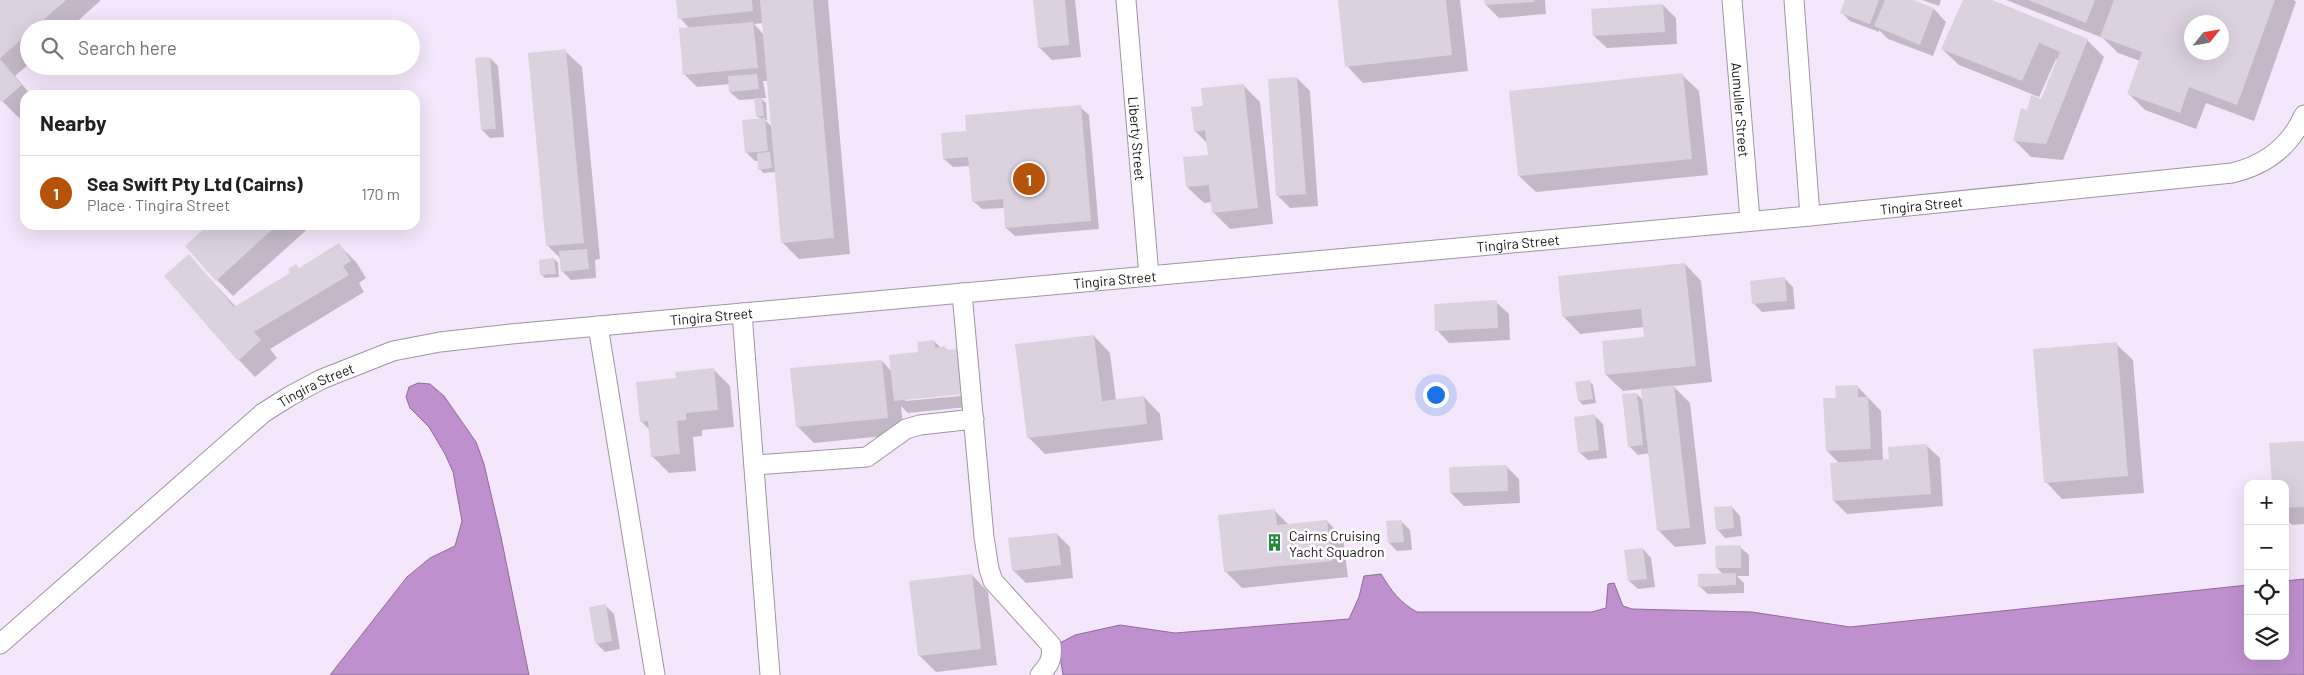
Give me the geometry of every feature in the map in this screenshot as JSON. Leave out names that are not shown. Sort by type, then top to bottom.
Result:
[{"type":"street","name":"Liberty Street","points":[[1126,0],[1149,276]]},
{"type":"street","name":"Aumuller Street","points":[[1732,0],[1750,220]]},
{"type":"street","points":[[1794,0],[1810,216]]},
{"type":"street","name":"Tingira Street","points":[[0,644],[263,412],[322,379],[393,351],[440,342],[598,326],[1810,216],[2232,173],[2248,169],[2278,152],[2299,127],[2304,115]]},
{"type":"street","points":[[962,293],[984,537],[989,569],[999,589],[1051,645],[1052,656],[1050,664],[1040,675]]},
{"type":"street","points":[[742,313],[770,675]]},
{"type":"street","points":[[598,326],[655,675]]},
{"type":"street","points":[[754,465],[867,457],[906,429],[920,425],[974,419]]},
{"type":"shaded area","points":[[0,0],[2304,0],[2304,579],[2289,581],[2289,480],[2244,480],[2244,585],[1850,627],[1752,612],[1632,609],[1623,606],[1608,584],[1606,608],[1592,612],[1417,612],[1405,605],[1380,574],[1364,576],[1359,597],[1349,619],[1175,633],[1120,625],[1076,635],[1058,644],[1063,675],[529,675],[501,537],[484,464],[476,442],[461,419],[406,397],[410,408],[429,427],[445,454],[458,492],[462,521],[455,546],[430,558],[407,577],[330,675],[0,675]]},
{"type":"shaded area","points":[[418,383],[430,384],[444,396],[476,442],[484,464],[501,537],[529,675],[330,675],[407,577],[430,558],[455,546],[462,521],[453,472],[429,427],[410,408],[406,397],[409,387]]},
{"type":"shaded area","points":[[1381,574],[1396,596],[1417,612],[1592,612],[1606,608],[1608,584],[1614,583],[1623,606],[1632,609],[1752,612],[1850,627],[2244,585],[2244,660],[2289,660],[2289,581],[2304,579],[2304,675],[1063,675],[1058,644],[1075,635],[1120,625],[1175,633],[1349,619],[1359,597],[1364,576]]},
{"type":"building","points":[[0,0],[66,0],[43,20],[20,20],[20,41],[0,58]]},
{"type":"building","points":[[676,0],[752,0],[753,11],[678,19]]},
{"type":"building","points":[[760,0],[813,0],[834,238],[781,243]]},
{"type":"building","points":[[1033,0],[1065,0],[1069,45],[1038,48]]},
{"type":"building","points":[[1338,0],[1446,0],[1452,55],[1345,67]]},
{"type":"building","points":[[1484,0],[1534,0],[1534,2],[1485,5]]},
{"type":"building","points":[[1845,0],[1879,0],[1870,24],[1840,13]]},
{"type":"building","points":[[1885,0],[1913,0],[1934,8],[1920,45],[1874,26]]},
{"type":"building","points":[[1963,0],[1992,0],[2088,39],[2046,144],[2013,141],[2021,108],[2027,110],[2031,95],[2041,99],[2060,52],[2039,43],[2022,81],[1941,49]]},
{"type":"building","points":[[2028,0],[2095,0],[2086,23]]},
{"type":"building","points":[[2114,0],[2275,0],[2237,105],[2189,87],[2180,113],[2127,94],[2142,52],[2100,37]]},
{"type":"building","points":[[1663,4],[1665,32],[1593,36],[1591,9]]},
{"type":"building","points":[[753,22],[758,68],[683,75],[679,28]]},
{"type":"building","points":[[566,49],[584,243],[546,246],[528,53]]},
{"type":"building","points":[[490,57],[496,129],[481,130],[475,58]]},
{"type":"building","points":[[0,59],[22,85],[2,102],[0,101]]},
{"type":"building","points":[[1683,73],[1692,159],[1518,176],[1509,91]]},
{"type":"building","points":[[757,74],[759,89],[729,92],[728,76]]},
{"type":"building","points":[[1297,77],[1306,194],[1276,196],[1268,79]]},
{"type":"building","points":[[1244,84],[1258,208],[1212,213],[1209,185],[1186,187],[1183,157],[1208,155],[1205,130],[1194,132],[1191,107],[1203,106],[1201,88]]},
{"type":"building","points":[[754,98],[762,98],[764,116],[756,117]]},
{"type":"building","points":[[1081,105],[1091,221],[1005,228],[1003,199],[972,202],[968,157],[943,159],[941,133],[966,131],[965,115]]},
{"type":"building","points":[[765,118],[768,151],[745,153],[742,120]]},
{"type":"building","points":[[770,152],[772,168],[758,170],[757,153]]},
{"type":"building","points":[[203,230],[272,230],[216,281],[185,246]]},
{"type":"building","points":[[339,243],[351,261],[343,266],[349,275],[254,332],[261,340],[238,361],[164,276],[189,254],[234,307],[290,273],[288,269],[296,264],[299,268]]},
{"type":"building","points":[[587,249],[589,269],[561,272],[559,251]]},
{"type":"building","points":[[554,258],[556,274],[540,275],[539,260]]},
{"type":"building","points":[[1685,263],[1696,366],[1605,375],[1602,341],[1644,337],[1641,309],[1562,317],[1558,276]]},
{"type":"building","points":[[1785,277],[1787,301],[1752,304],[1750,281]]},
{"type":"building","points":[[1497,300],[1498,328],[1435,331],[1434,304]]},
{"type":"building","points":[[1094,335],[1102,401],[1144,396],[1147,424],[1027,438],[1015,344]]},
{"type":"building","points":[[934,340],[935,348],[945,346],[946,350],[960,349],[965,394],[894,401],[889,355],[918,352],[917,342]]},
{"type":"building","points":[[2117,342],[2128,476],[2044,483],[2033,349]]},
{"type":"building","points":[[882,360],[888,418],[796,427],[790,368]]},
{"type":"building","points":[[714,368],[718,410],[686,413],[686,420],[677,421],[680,454],[651,457],[648,421],[640,422],[636,382],[676,378],[675,372]]},
{"type":"building","points":[[1590,380],[1593,399],[1578,401],[1575,382]]},
{"type":"building","points":[[1674,385],[1690,528],[1657,531],[1641,389]]},
{"type":"building","points":[[1858,385],[1858,397],[1868,397],[1871,449],[1826,451],[1823,398],[1836,398],[1835,386]]},
{"type":"building","points":[[1637,393],[1643,445],[1628,447],[1622,394]]},
{"type":"building","points":[[1595,414],[1599,450],[1578,453],[1574,417]]},
{"type":"building","points":[[2304,441],[2304,507],[2289,508],[2289,480],[2272,480],[2269,443]]},
{"type":"building","points":[[1927,444],[1931,494],[1833,501],[1830,463],[1889,459],[1888,447]]},
{"type":"building","points":[[1507,465],[1508,491],[1450,493],[1449,467]]},
{"type":"building","points":[[1732,506],[1734,528],[1716,530],[1714,507]]},
{"type":"building","name":"Cairns Cruising Yacht Squadron","points":[[1275,509],[1277,525],[1327,520],[1332,561],[1224,572],[1218,515]]},
{"type":"building","points":[[1402,520],[1404,542],[1388,543],[1386,521]]},
{"type":"building","points":[[1057,533],[1061,565],[1012,571],[1008,538]]},
{"type":"building","points":[[1741,545],[1741,568],[1716,568],[1715,546]]},
{"type":"building","points":[[1643,548],[1647,579],[1628,581],[1624,550]]},
{"type":"building","points":[[1736,573],[1736,585],[1698,587],[1698,574]]},
{"type":"building","points":[[972,574],[981,649],[918,656],[909,581]]},
{"type":"building","points":[[606,604],[612,641],[595,644],[589,607]]},
{"type":"place","name":"Sea Swift Pty Ltd (Cairns)","points":[[1029,179]]},
{"type":"place","name":"Cairns Cruising Yacht Squadron","points":[[1275,543]]}]
